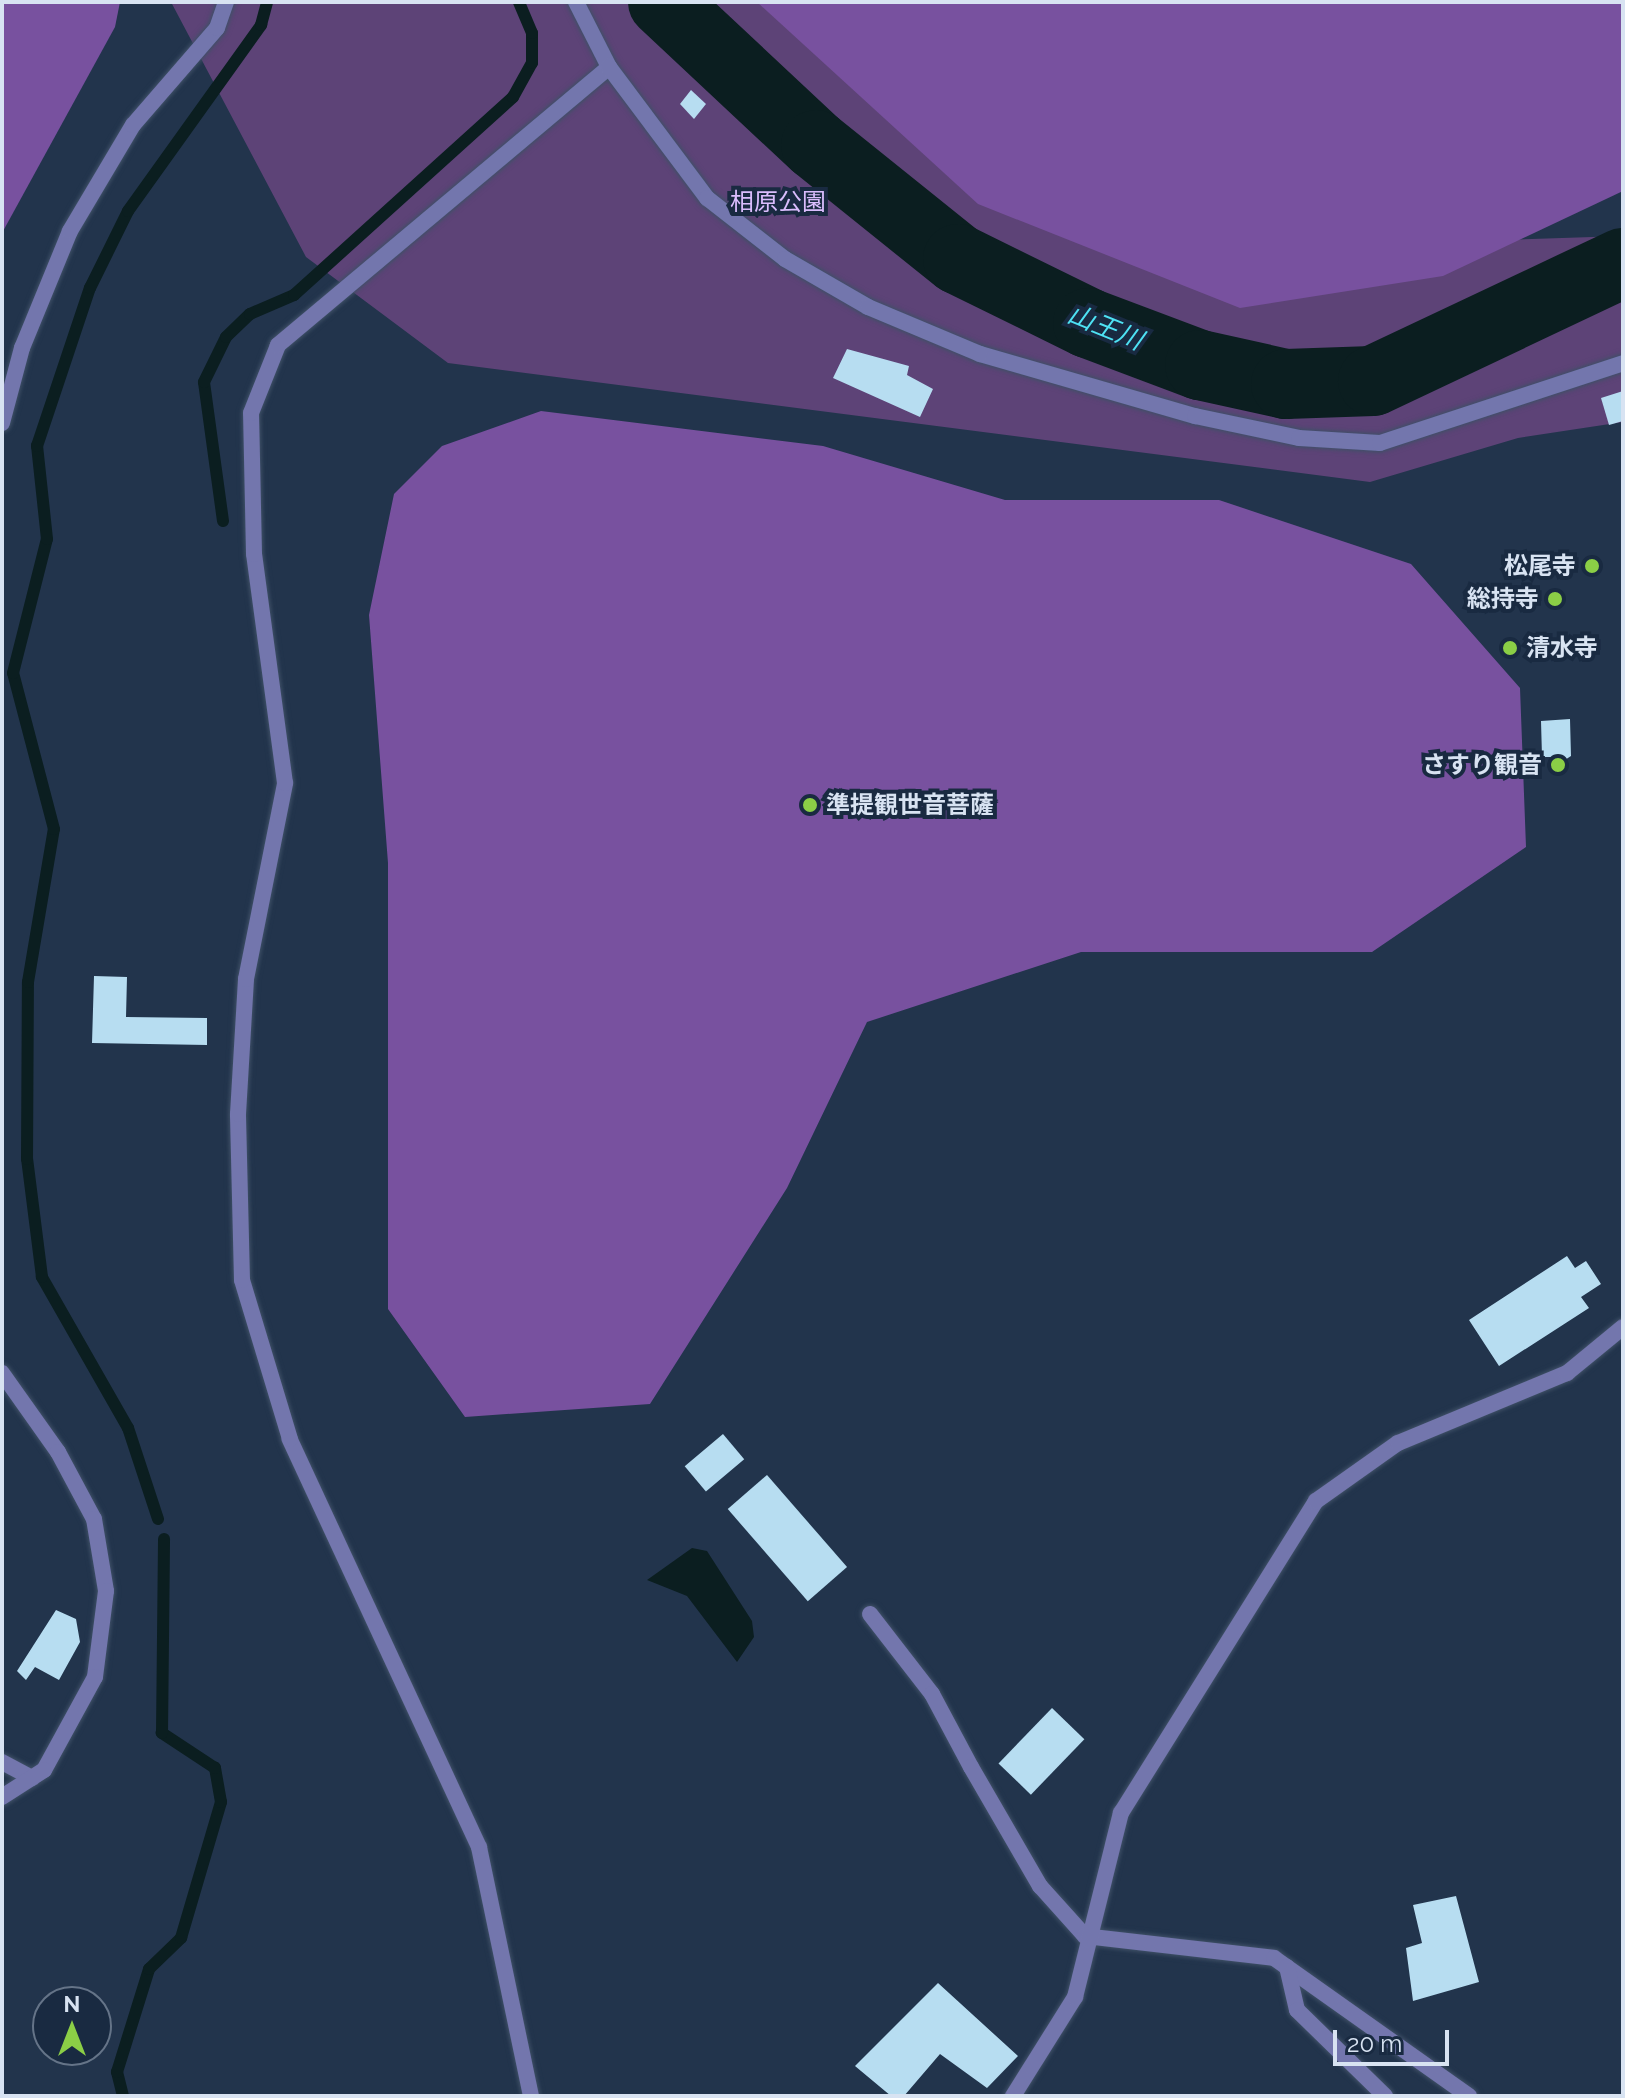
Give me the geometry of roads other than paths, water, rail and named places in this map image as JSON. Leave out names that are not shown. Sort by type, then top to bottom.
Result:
[{"type":"street","points":[[2,423],[22,348],[70,231],[133,125],[217,28],[226,2]]},
{"type":"street","points":[[576,2],[609,67],[680,170],[741,225],[868,307],[980,354],[1195,416],[1299,438],[1380,443],[1623,363]]},
{"type":"street","points":[[531,2096],[479,1847],[290,1439],[242,1280],[238,1114],[246,979],[285,783],[254,554],[251,413],[278,345],[609,67]]},
{"type":"street","points":[[1013,2096],[1075,1997],[1085,1936],[1121,1813],[1316,1501],[1398,1443],[1567,1373],[1623,1327]]},
{"type":"street","points":[[2,1373],[94,1519],[106,1591],[95,1677],[44,1770],[2,1797]]},
{"type":"street","points":[[870,1614],[932,1694],[1040,1886],[1085,1936],[1117,1944],[1250,1949],[1287,1967],[1469,2096]]},
{"type":"street","points":[[2,1762],[32,1778]]},
{"type":"street","points":[[1287,1967],[1297,2010],[1385,2096]]},
{"type":"waterway","points":[[158,1519],[128,1428],[42,1277],[27,1159],[28,982],[54,829],[13,673],[47,539],[37,446],[90,288],[128,211],[261,25],[267,2]]},
{"type":"waterway","points":[[223,521],[204,382],[226,337],[250,314],[294,295],[513,97],[532,63],[532,33],[519,2]]},
{"type":"waterway","name":"山王川","points":[[663,2],[816,145],[958,259],[1088,323],[1200,365],[1286,384],[1373,381],[1623,263]]},
{"type":"waterway","points":[[123,2096],[117,2072],[149,1969],[181,1938],[221,1802],[215,1768],[162,1733],[164,1539]]},
{"type":"place","name":"松尾寺","points":[[1592,566]]},
{"type":"place","name":"総持寺","points":[[1555,599]]},
{"type":"place","name":"清水寺","points":[[1510,648]]},
{"type":"place","name":"さすり観音","points":[[1558,765]]},
{"type":"place","name":"準提観世音菩薩","points":[[810,805]]},
{"type":"park label","name":"相原公園","points":[[778,202]]}]
